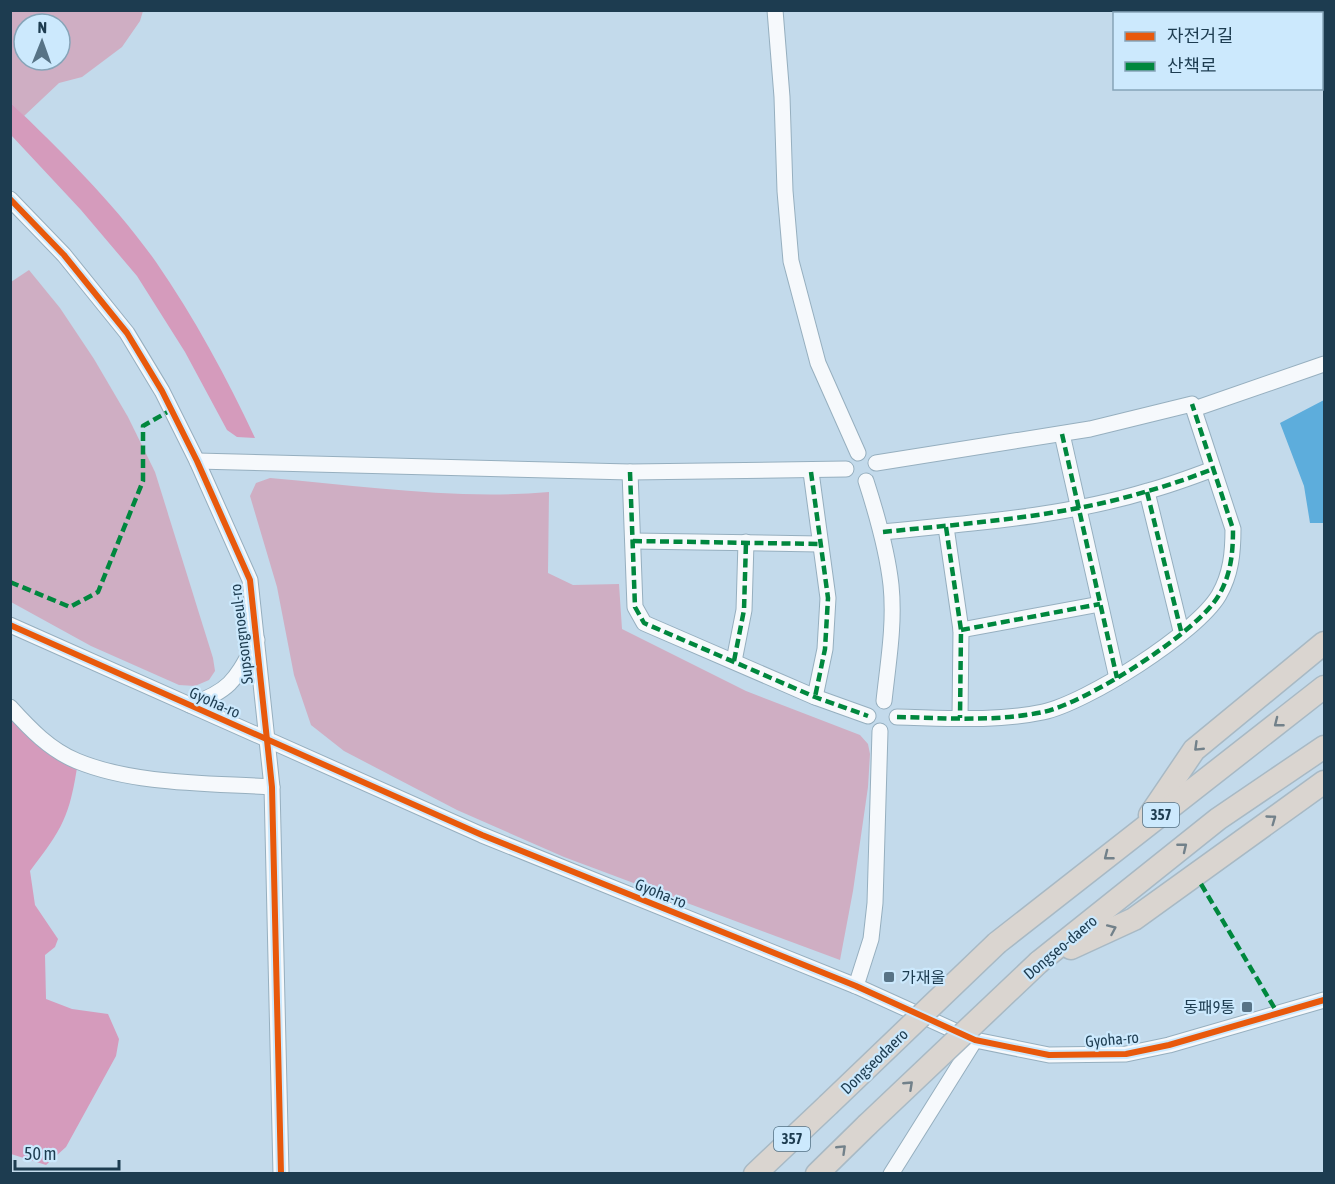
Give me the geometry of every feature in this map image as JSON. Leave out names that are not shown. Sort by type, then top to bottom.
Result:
[{"type":"highway","points":[[1138,832],[1194,750],[1324,643]]},
{"type":"highway","name":"357","points":[[1138,832],[1324,687]]},
{"type":"highway","name":"Dongseo-daero","points":[[817,1173],[1039,962],[1218,819],[1324,747]]},
{"type":"highway","points":[[1039,962],[1134,919],[1324,782]]},
{"type":"highway","name":"Dongseodaero","points":[[755,1173],[997,943],[1138,832]]},
{"type":"street","points":[[776,10],[785,191],[791,261],[818,363],[858,453]]},
{"type":"street","name":"Supsongnoeul-ro","points":[[10,200],[64,255],[127,333],[162,391],[197,461],[250,580],[272,787],[281,1173]]},
{"type":"street","points":[[1194,409],[1324,364]]},
{"type":"street","points":[[876,463],[1062,434],[1192,404],[1233,530],[1233,551],[1229,575],[1218,597],[1201,616],[1117,678],[1073,702],[1044,712],[1010,717],[897,717]]},
{"type":"street","points":[[1062,434],[1117,678]]},
{"type":"street","points":[[858,453],[870,455],[876,463],[875,473],[866,481],[854,480],[846,469],[848,460],[858,453]]},
{"type":"street","points":[[197,461],[630,472],[811,472],[846,469]]},
{"type":"street","points":[[883,532],[946,527],[1078,507],[1147,492],[1213,469]]},
{"type":"street","points":[[630,472],[635,607],[644,623],[815,697],[868,716]]},
{"type":"street","points":[[811,472],[828,598],[825,649],[815,697]]},
{"type":"street","points":[[866,481],[883,532],[891,586],[892,629],[884,701]]},
{"type":"street","points":[[1147,492],[1181,631]]},
{"type":"street","points":[[946,527],[961,630],[960,718]]},
{"type":"street","points":[[633,541],[819,544]]},
{"type":"street","points":[[734,661],[744,610],[746,543]]},
{"type":"street","points":[[961,630],[1100,604]]},
{"type":"street","name":"Gyoha-ro","points":[[10,625],[482,835],[856,986],[975,1040],[1049,1055],[1126,1054],[1169,1045],[1324,1000]]},
{"type":"street","points":[[189,705],[213,697],[234,681],[257,640]]},
{"type":"street","points":[[884,701],[895,708],[897,717],[893,726],[880,731],[872,727],[868,716],[873,705],[884,701]]},
{"type":"street","points":[[10,707],[34,733],[78,761],[147,779],[272,787]]},
{"type":"street","points":[[856,986],[871,939],[875,903],[880,731]]},
{"type":"street","points":[[891,1173],[975,1040]]},
{"type":"shaded area","points":[[11,10],[143,11],[140,21],[122,47],[82,77],[59,83],[24,116],[11,103]]},
{"type":"shaded area","points":[[11,103],[106,199],[156,262],[184,304],[209,348],[255,438],[237,437],[227,430],[185,352],[137,276],[81,210],[11,135]]},
{"type":"shaded area","points":[[29,270],[60,308],[94,359],[128,417],[155,472],[213,658],[215,671],[209,680],[195,686],[179,685],[91,646],[11,602],[11,282]]},
{"type":"shaded area","points":[[270,478],[444,493],[549,492],[548,573],[573,585],[619,584],[622,629],[746,691],[860,735],[868,744],[870,754],[868,787],[853,891],[840,960],[564,857],[457,810],[344,751],[311,725],[294,675],[277,587],[250,496],[256,483]]},
{"type":"shaded area","points":[[10,708],[78,761],[72,795],[58,832],[30,871],[35,905],[58,939],[55,947],[45,955],[46,999],[72,1009],[108,1014],[119,1039],[116,1056],[66,1147],[46,1165],[11,1154]]},
{"type":"water","points":[[1324,400],[1324,523],[1310,523],[1304,486],[1280,423]]},
{"type":"marked path","points":[[897,717],[970,719],[1007,717],[1043,712],[1062,706],[1112,681],[1139,664],[1207,611],[1219,595],[1229,571],[1233,529],[1192,404]]},
{"type":"marked path","points":[[10,582],[70,607],[98,592],[143,481],[143,426],[171,410]]},
{"type":"marked path","points":[[1062,434],[1117,678]]},
{"type":"marked path","points":[[883,532],[1017,518],[1083,507],[1156,489],[1213,469]]},
{"type":"marked path","points":[[630,472],[635,607],[644,623],[815,697],[868,716]]},
{"type":"marked path","points":[[811,472],[828,598],[825,649],[815,697]]},
{"type":"marked path","points":[[1147,492],[1181,631]]},
{"type":"marked path","points":[[946,527],[961,630],[960,718]]},
{"type":"marked path","points":[[633,541],[819,544]]},
{"type":"marked path","points":[[734,661],[744,610],[746,542]]},
{"type":"marked path","points":[[961,630],[1100,604]]},
{"type":"marked path","points":[[1201,884],[1278,1014]]},
{"type":"cycle path","points":[[10,199],[64,255],[127,333],[162,391],[197,461],[250,580],[272,787],[281,1174]]},
{"type":"cycle path","points":[[10,625],[482,835],[856,986],[975,1040],[1049,1055],[1126,1054],[1169,1045],[1324,1000]]},
{"type":"place","name":"가재울","points":[[889,977]]},
{"type":"place","name":"동패9통","points":[[1247,1007]]}]
